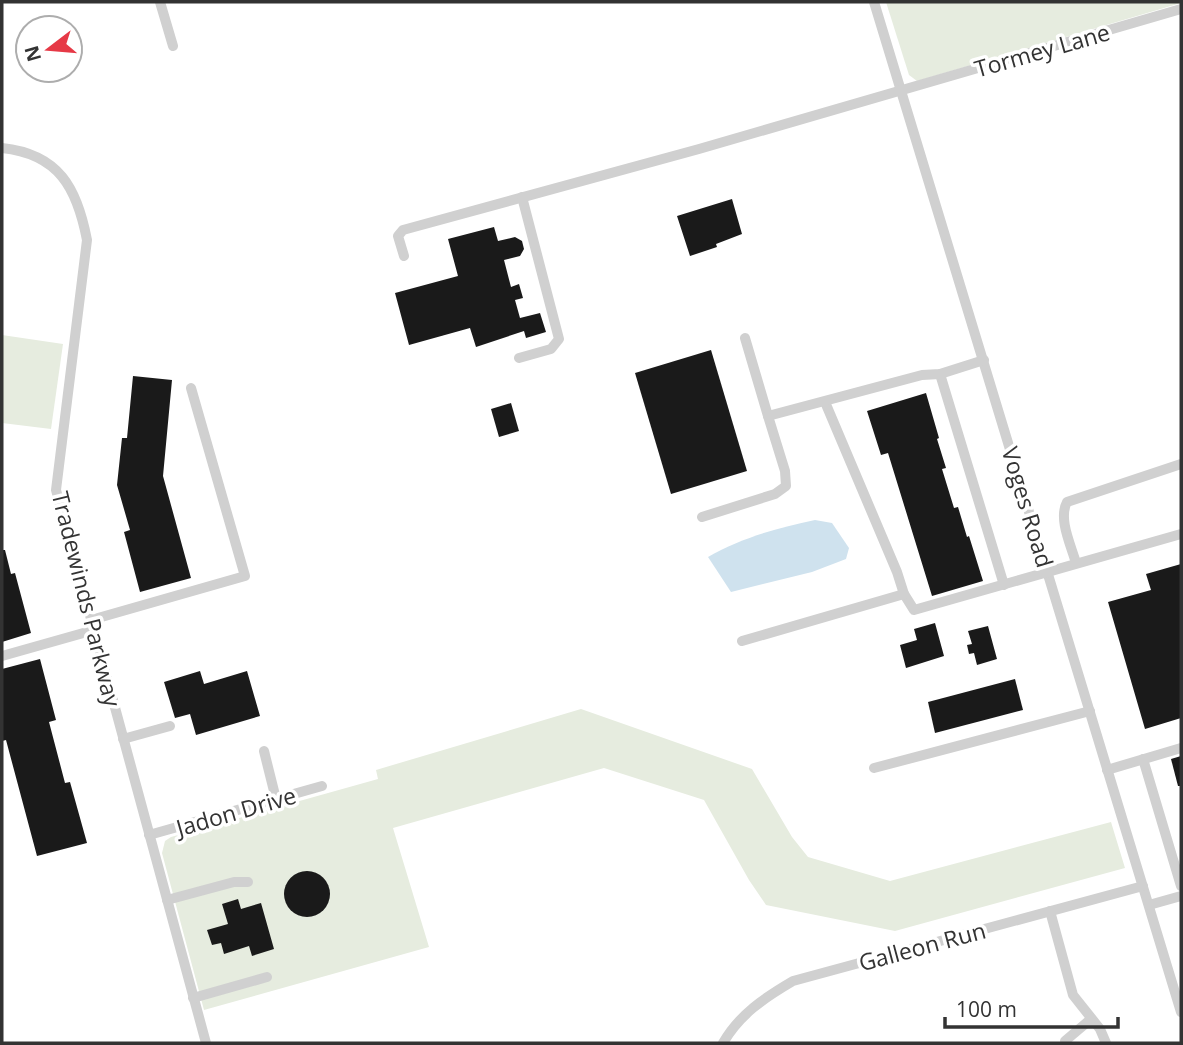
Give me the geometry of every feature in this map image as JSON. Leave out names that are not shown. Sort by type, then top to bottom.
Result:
[{"type":"street","points":[[160,2],[173,46]]},
{"type":"street","name":"Voges Road","points":[[874,2],[1180,1006]]},
{"type":"street","name":"Tormey Lane","points":[[404,256],[398,236],[403,230],[902,91],[1181,9]]},
{"type":"street","name":"Tradewinds Parkway","points":[[2,148],[40,158],[65,178],[81,209],[87,240],[56,490],[206,1043]]},
{"type":"street","points":[[519,358],[551,349],[559,339],[522,197]]},
{"type":"street","points":[[702,517],[775,494],[786,485],[785,471],[745,338]]},
{"type":"street","points":[[768,416],[922,375],[940,374],[984,360]]},
{"type":"street","points":[[940,374],[1004,585]]},
{"type":"street","points":[[2,656],[245,576],[191,388]]},
{"type":"street","points":[[825,402],[904,594],[914,610],[1181,534]]},
{"type":"street","points":[[1076,563],[1064,520],[1063,509],[1067,502],[1181,464]]},
{"type":"street","points":[[742,641],[904,594]]},
{"type":"street","points":[[874,768],[1090,711]]},
{"type":"street","points":[[123,738],[170,726]]},
{"type":"street","points":[[1107,770],[1181,748]]},
{"type":"street","points":[[264,751],[276,799]]},
{"type":"street","points":[[1143,759],[1181,886]]},
{"type":"street","name":"Jadon Drive","points":[[149,835],[322,786]]},
{"type":"street","points":[[167,900],[234,882],[248,882]]},
{"type":"street","name":"Galleon Run","points":[[723,1043],[748,1010],[793,981],[1143,886]]},
{"type":"street","points":[[1149,905],[1181,896]]},
{"type":"street","points":[[1050,911],[1073,995],[1107,1043]]},
{"type":"street","points":[[1168,969],[1181,965]]},
{"type":"street","points":[[193,998],[267,977]]},
{"type":"street","points":[[1065,1041],[1091,1019]]},
{"type":"shaded area","points":[[886,2],[1181,3],[917,81],[909,75]]},
{"type":"shaded area","points":[[2,335],[63,344],[51,429],[2,423]]},
{"type":"shaded area","points":[[581,709],[752,769],[792,837],[808,857],[890,881],[1111,822],[1125,868],[895,931],[766,905],[704,800],[604,768],[393,828],[429,947],[204,1010],[162,853],[165,841],[171,837],[378,779],[376,770]]},
{"type":"water","points":[[815,520],[832,523],[849,548],[846,559],[812,572],[731,592],[708,557],[760,534]]},
{"type":"building","points":[[732,199],[742,234],[716,244],[717,247],[690,256],[677,216]]},
{"type":"building","points":[[494,227],[498,241],[515,237],[522,241],[524,249],[520,256],[504,260],[511,287],[519,284],[523,298],[515,300],[520,318],[540,313],[546,332],[526,338],[524,331],[476,347],[470,328],[409,345],[395,293],[458,276],[448,239]]},
{"type":"building","points":[[711,350],[747,471],[671,494],[635,373]]},
{"type":"building","points":[[133,376],[172,380],[163,476],[191,578],[140,592],[124,532],[130,530],[117,485],[122,438],[127,438]]},
{"type":"building","points":[[926,393],[946,468],[942,469],[954,508],[958,507],[967,537],[969,536],[983,581],[932,596],[888,453],[881,455],[867,411]]},
{"type":"building","points":[[511,403],[519,431],[499,437],[491,409]]},
{"type":"building","points":[[2,550],[5,550],[11,574],[15,573],[31,633],[2,642]]},
{"type":"building","points":[[1181,564],[1181,718],[1145,729],[1108,602],[1151,590],[1146,574]]},
{"type":"building","points":[[935,623],[944,656],[906,668],[900,645],[917,640],[914,629]]},
{"type":"building","points":[[988,626],[997,659],[977,665],[974,653],[969,654],[967,645],[972,644],[968,631]]},
{"type":"building","points":[[40,659],[56,720],[49,722],[65,783],[70,782],[87,843],[37,856],[6,740],[2,741],[2,669]]},
{"type":"building","points":[[200,671],[204,684],[247,671],[260,716],[196,735],[190,714],[175,718],[164,682]]},
{"type":"building","points":[[1015,679],[1023,710],[935,733],[928,702]]},
{"type":"building","points":[[1181,756],[1181,786],[1178,786],[1171,759]]},
{"type":"building","points":[[307,871],[323,878],[330,894],[323,910],[307,917],[291,910],[284,894],[291,878]]},
{"type":"building","points":[[238,899],[241,909],[261,903],[274,949],[252,956],[249,946],[224,954],[221,943],[212,945],[207,930],[228,924],[222,904]]}]
